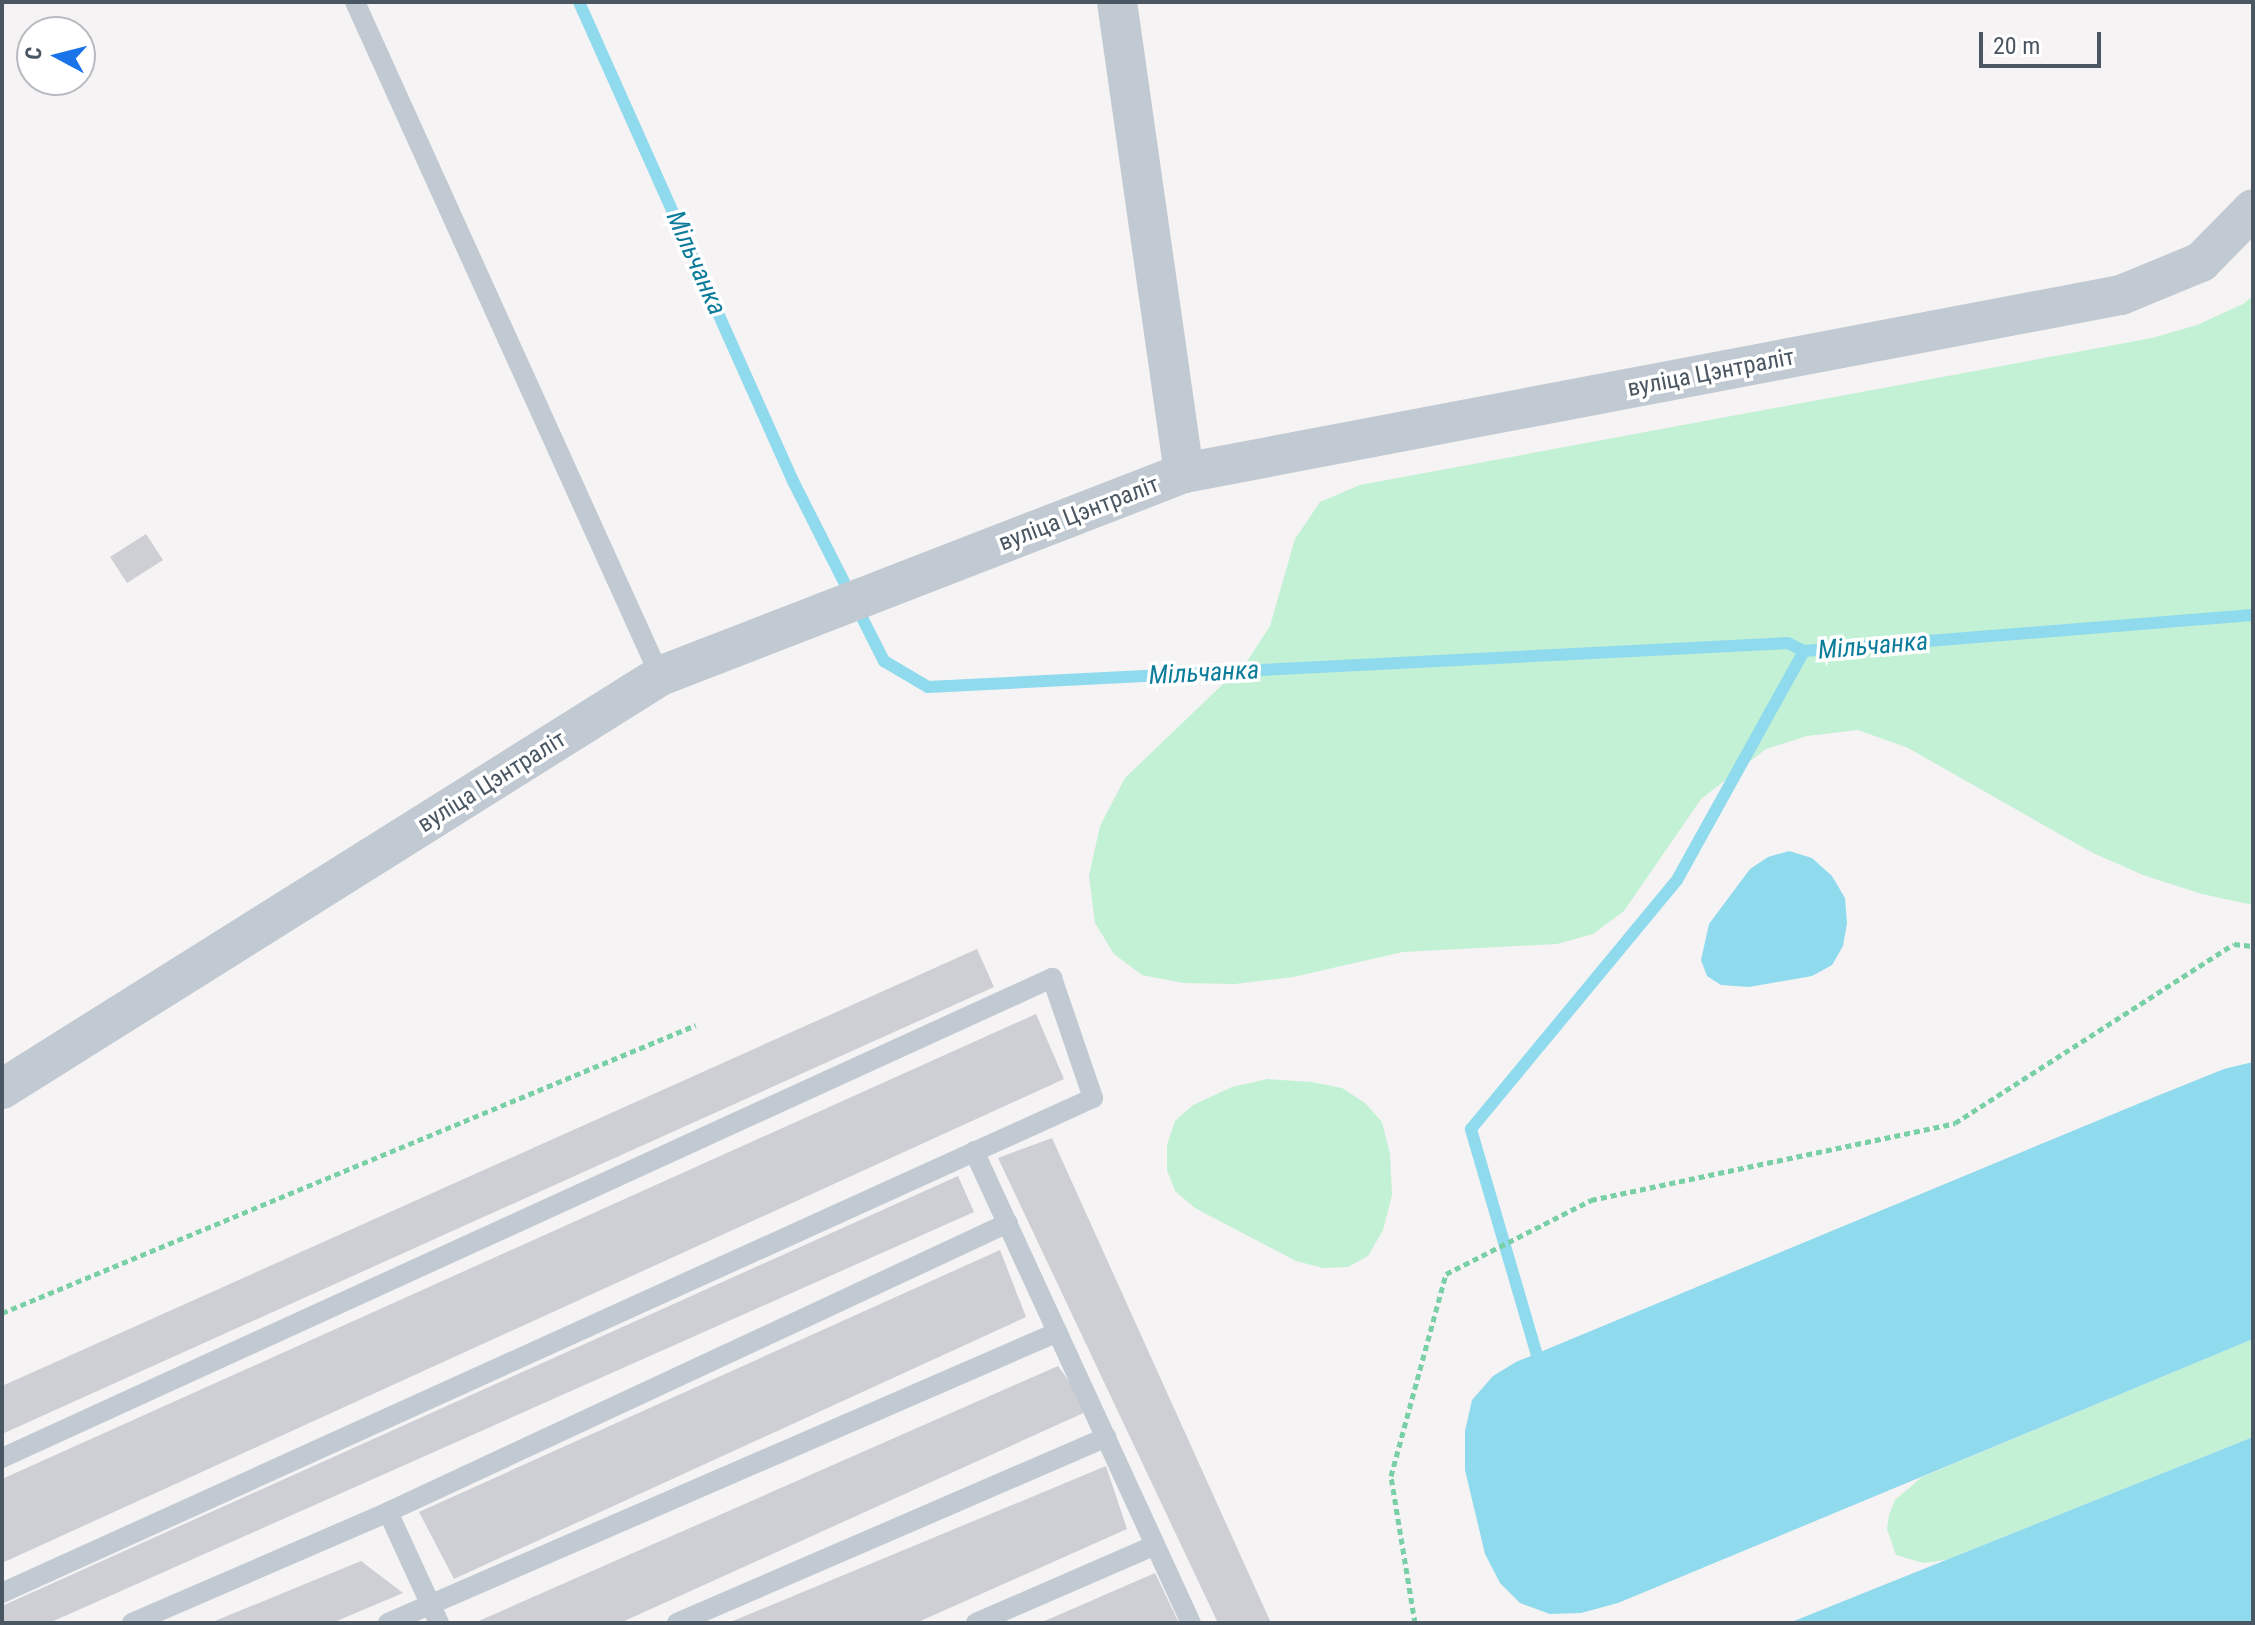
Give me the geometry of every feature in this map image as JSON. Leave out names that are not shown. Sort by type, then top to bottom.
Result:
[{"type":"street","points":[[1117,2],[1184,473]]},
{"type":"street","name":"вуліца Цэнтраліт","points":[[2,1089],[660,676],[1184,473],[2121,295],[2201,262],[2253,209]]},
{"type":"lane","points":[[355,2],[660,676]]},
{"type":"lane","points":[[2,1458],[1052,978],[1093,1098],[2,1593]]},
{"type":"lane","points":[[974,1151],[1191,1623]]},
{"type":"lane","points":[[132,1623],[388,1512],[1008,1223]]},
{"type":"lane","points":[[388,1623],[434,1614],[1058,1332]]},
{"type":"lane","points":[[677,1623],[1106,1437]]},
{"type":"lane","points":[[388,1512],[434,1614]]},
{"type":"lane","points":[[976,1623],[1155,1545]]},
{"type":"path","points":[[1415,1623],[1391,1476],[1446,1274],[1591,1200],[1955,1123],[2234,944],[2253,946]]},
{"type":"path","points":[[2,1313],[696,1025]]},
{"type":"green space","points":[[2253,296],[2253,905],[2202,894],[2143,875],[2093,853],[1908,748],[1858,730],[1807,736],[1766,749],[1701,799],[1624,911],[1593,934],[1557,944],[1403,952],[1293,977],[1235,984],[1183,983],[1142,975],[1114,954],[1095,923],[1089,876],[1100,826],[1125,778],[1248,660],[1270,626],[1295,539],[1320,502],[1360,485],[2152,338],[2197,325],[2243,304]]},
{"type":"green space","points":[[1268,1079],[1342,1088],[1365,1103],[1382,1122],[1390,1154],[1392,1195],[1383,1230],[1368,1256],[1348,1267],[1323,1268],[1296,1261],[1195,1208],[1175,1191],[1167,1170],[1167,1145],[1175,1121],[1193,1105],[1232,1087]]},
{"type":"green space","points":[[2253,1339],[2253,1437],[1946,1560],[1923,1563],[1896,1555],[1887,1529],[1889,1515],[1895,1500],[1922,1477]]},
{"type":"water","points":[[1789,851],[1812,858],[1832,876],[1845,898],[1847,923],[1843,946],[1832,965],[1812,976],[1749,987],[1721,985],[1707,976],[1701,960],[1709,924],[1750,869],[1768,857]]},
{"type":"water","points":[[2253,1062],[2253,1339],[1618,1603],[1581,1613],[1550,1614],[1520,1603],[1500,1583],[1485,1554],[1465,1470],[1465,1431],[1472,1400],[1493,1376],[1516,1362],[2157,1096],[2224,1069]]},
{"type":"water","points":[[2253,1437],[2253,1623],[1789,1623],[1946,1560]]},
{"type":"building","points":[[146,534],[163,560],[127,583],[110,557]]},
{"type":"building","points":[[977,949],[994,987],[2,1434],[2,1386]]},
{"type":"building","points":[[1036,1014],[1064,1079],[2,1563],[2,1479]]},
{"type":"building","points":[[1052,1138],[1271,1623],[1218,1623],[998,1158]]},
{"type":"building","points":[[958,1176],[974,1212],[49,1623],[2,1623],[2,1606]]},
{"type":"building","points":[[1000,1250],[1026,1317],[454,1579],[419,1512]]},
{"type":"building","points":[[1058,1366],[1090,1410],[620,1623],[474,1623]]},
{"type":"building","points":[[1106,1466],[1127,1529],[916,1623],[728,1623]]},
{"type":"building","points":[[361,1561],[403,1593],[332,1623],[210,1623]]},
{"type":"building","points":[[1155,1573],[1179,1623],[1040,1623]]},
{"type":"waterway","name":"Мільчанка","points":[[579,2],[793,481],[884,661],[928,687],[1788,643],[1804,651],[2253,615]]},
{"type":"waterway","points":[[1541,1369],[1471,1129],[1677,880],[1804,651]]}]
